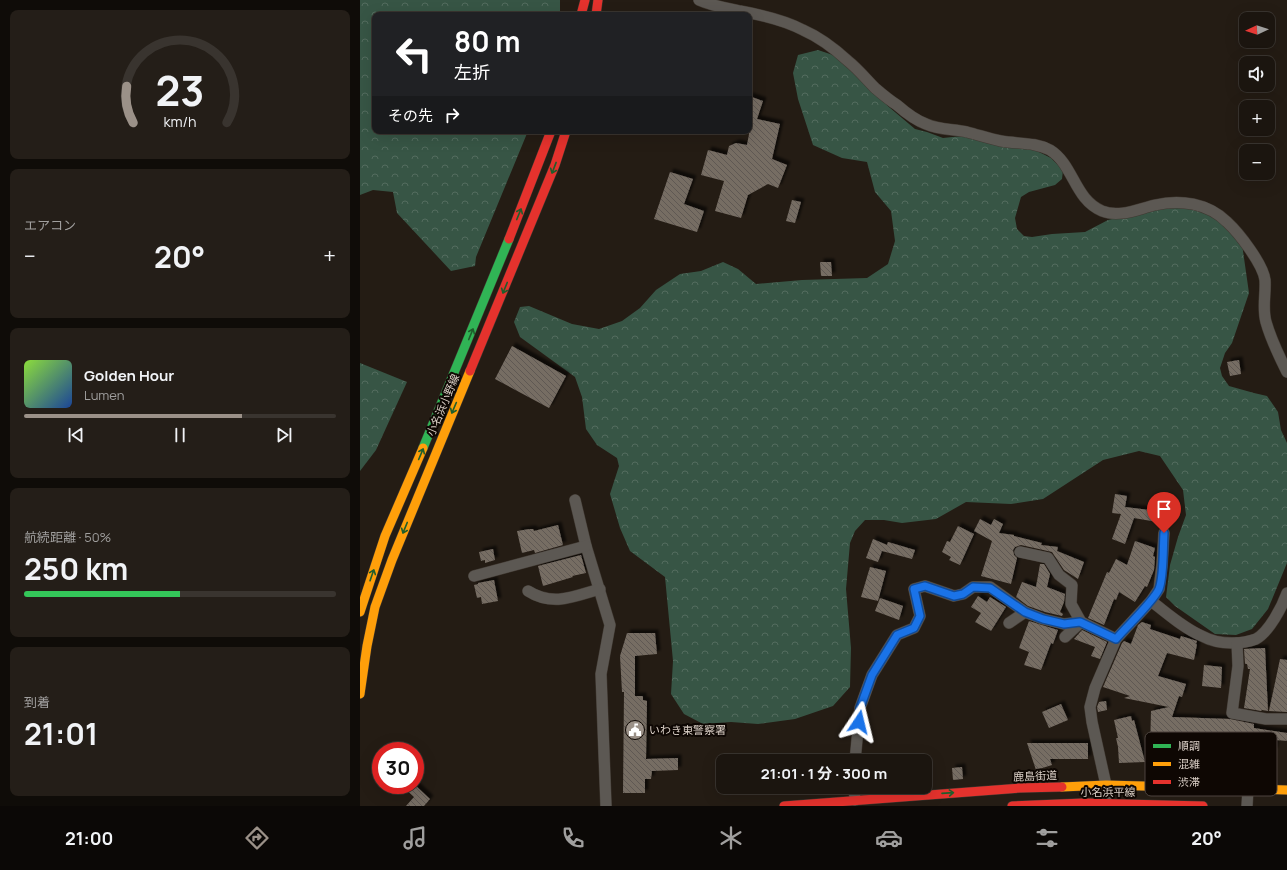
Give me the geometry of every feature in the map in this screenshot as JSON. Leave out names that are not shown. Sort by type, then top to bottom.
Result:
[{"type":"main road","points":[[582,12],[585,0]]},
{"type":"main road","points":[[596,12],[598,0]]},
{"type":"main road","name":"小名浜小野線","points":[[360,612],[385,536],[479,313],[550,134]]},
{"type":"main road","name":"小名浜小野線","points":[[360,694],[367,646],[375,607],[435,454],[552,172],[565,134]]},
{"type":"main road","name":"鹿島街道","points":[[932,794],[1020,788],[1106,785],[1145,786]]},
{"type":"main road","name":"鹿島街道","points":[[1277,790],[1287,790]]},
{"type":"main road","name":"鹿島街道","points":[[784,806],[855,800],[877,802],[928,794]]},
{"type":"main road","name":"小名浜平線","points":[[1019,806],[1203,806]]},
{"type":"street","points":[[699,0],[711,5],[743,12]]},
{"type":"street","points":[[752,14],[771,18],[803,30],[820,40],[847,60],[876,89],[900,108],[923,123],[936,128],[960,131],[1000,141],[1038,145],[1050,150],[1060,157],[1068,169],[1079,192],[1092,205],[1103,211],[1117,214],[1156,204],[1188,203],[1208,208],[1221,216],[1229,223],[1250,249],[1265,277],[1264,302],[1266,320],[1274,346],[1287,372]]},
{"type":"street","points":[[575,500],[586,546],[610,625],[600,674],[606,806]]},
{"type":"street","points":[[1106,805],[1106,785],[1090,707],[1095,688],[1116,639],[1151,601],[1159,589],[1164,533]]},
{"type":"street","points":[[474,576],[586,546]]},
{"type":"street","points":[[1020,552],[1048,558],[1059,575],[1072,585],[1071,604],[1080,622]]},
{"type":"street","points":[[856,754],[860,708],[872,675],[897,635],[914,628],[920,616],[914,589],[925,586],[954,596],[963,594],[973,587],[990,588],[1025,612],[1043,619],[1064,624],[1080,622],[1116,639]]},
{"type":"street","points":[[528,591],[535,595],[552,600],[600,589]]},
{"type":"street","points":[[1151,601],[1200,636],[1210,640],[1237,643],[1248,642],[1258,638],[1267,628],[1287,593]]},
{"type":"street","points":[[1009,623],[1025,612]]},
{"type":"street","points":[[1065,637],[1080,622]]},
{"type":"street","points":[[1237,643],[1238,666],[1232,713],[1266,719],[1287,719]]},
{"type":"street","points":[[1019,806],[1020,788]]},
{"type":"street","points":[[855,794],[855,800]]},
{"type":"street","points":[[928,794],[928,806]]},
{"type":"street","points":[[1247,806],[1248,796]]},
{"type":"green space","points":[[360,0],[560,0],[560,12],[372,12],[372,134],[527,134],[476,257],[475,266],[451,271],[397,213],[393,192],[373,190],[360,195]]},
{"type":"green space","points":[[818,50],[836,56],[889,107],[915,129],[943,138],[962,136],[1031,148],[1051,158],[1063,170],[1062,179],[1055,185],[1029,192],[1021,197],[1015,218],[1017,229],[1024,236],[1032,237],[1085,232],[1108,220],[1158,208],[1190,208],[1216,216],[1242,244],[1249,293],[1232,343],[1225,353],[1220,368],[1222,376],[1229,386],[1267,396],[1278,412],[1281,430],[1287,443],[1287,563],[1268,609],[1252,629],[1236,635],[1215,634],[1175,606],[1166,597],[1170,565],[1186,515],[1183,490],[1160,456],[1139,451],[1103,460],[1043,499],[1011,504],[966,502],[936,519],[902,523],[884,520],[865,520],[855,531],[850,543],[846,589],[851,648],[850,687],[833,706],[795,719],[758,724],[731,722],[703,724],[684,714],[671,694],[673,661],[665,577],[630,551],[620,528],[610,494],[619,466],[617,458],[597,445],[586,429],[582,397],[575,377],[520,337],[514,322],[520,307],[529,306],[572,324],[599,329],[622,321],[640,308],[656,290],[680,274],[701,271],[723,262],[738,269],[756,284],[802,280],[867,278],[888,264],[895,241],[891,211],[875,192],[867,162],[842,158],[813,145],[798,99],[793,73],[798,55]]},
{"type":"green space","points":[[360,363],[407,382],[376,450],[360,471]]},
{"type":"building","points":[[752,97],[763,101],[757,119],[780,124],[772,159],[787,165],[778,188],[768,184],[748,195],[741,218],[715,211],[724,181],[701,175],[708,150],[727,155],[729,146],[736,143],[747,145],[749,134],[752,134]]},
{"type":"building","points":[[670,172],[693,179],[684,204],[704,211],[697,232],[654,219]]},
{"type":"building","points":[[792,200],[801,202],[795,223],[786,221]]},
{"type":"building","points":[[820,262],[831,262],[832,276],[821,276]]},
{"type":"building","points":[[512,346],[566,376],[549,408],[495,379]]},
{"type":"building","points":[[1239,360],[1241,374],[1230,376],[1227,362]]},
{"type":"building","points":[[1115,494],[1127,496],[1125,507],[1158,511],[1157,522],[1134,518],[1125,544],[1112,539],[1121,514],[1112,513]]},
{"type":"building","points":[[980,519],[991,525],[994,519],[1003,524],[999,533],[1014,535],[1042,543],[1041,545],[1058,547],[1057,551],[1084,562],[1078,579],[1064,570],[1052,552],[1021,545],[1015,547],[1013,550],[1014,555],[1017,558],[1011,584],[981,576],[992,541],[974,531]]},
{"type":"building","points":[[558,525],[563,545],[535,553],[534,550],[522,553],[517,531],[533,529],[534,531]]},
{"type":"building","points":[[958,526],[974,534],[960,565],[949,560],[951,557],[942,552],[947,541],[950,542]]},
{"type":"building","points":[[873,539],[887,545],[888,542],[915,550],[912,559],[882,551],[878,562],[866,558]]},
{"type":"building","points":[[1135,541],[1155,548],[1153,556],[1155,557],[1154,570],[1147,587],[1145,586],[1135,602],[1119,592],[1116,600],[1114,599],[1104,625],[1088,618],[1107,572],[1109,573],[1116,559],[1127,565]]},
{"type":"building","points":[[493,549],[495,560],[485,563],[485,560],[481,561],[479,552]]},
{"type":"building","points":[[581,555],[586,573],[543,586],[538,566]]},
{"type":"building","points":[[1040,564],[1044,564],[1050,574],[1047,587],[1065,594],[1060,612],[1063,614],[1062,616],[1028,606],[1016,597],[1022,582],[1036,587]]},
{"type":"building","points":[[870,567],[886,571],[878,601],[861,597]]},
{"type":"building","points":[[494,580],[498,601],[482,604],[481,597],[477,598],[474,585]]},
{"type":"building","points":[[978,596],[987,602],[990,597],[1006,607],[991,631],[975,622],[981,613],[971,607]]},
{"type":"building","points":[[880,598],[903,606],[899,620],[875,611]]},
{"type":"building","points":[[1029,621],[1058,630],[1053,644],[1051,643],[1041,670],[1024,665],[1029,652],[1019,648]]},
{"type":"building","points":[[1142,622],[1151,625],[1150,629],[1180,639],[1181,636],[1197,641],[1194,660],[1167,653],[1158,676],[1186,684],[1182,697],[1179,696],[1172,717],[1230,719],[1254,724],[1254,728],[1287,733],[1287,741],[1277,740],[1277,732],[1150,732],[1151,711],[1169,707],[1124,698],[1130,696],[1103,687],[1122,643],[1124,641],[1131,644],[1138,625]]},
{"type":"building","points":[[1082,630],[1107,642],[1100,659],[1091,656],[1095,647],[1074,639]]},
{"type":"building","points":[[627,633],[655,633],[657,654],[635,656],[635,696],[643,696],[643,700],[647,701],[646,759],[678,758],[678,770],[652,771],[651,779],[645,779],[645,793],[623,793],[624,692],[622,692],[620,656]]},
{"type":"building","points":[[1265,648],[1268,711],[1244,708],[1250,669],[1248,669],[1247,664],[1245,664],[1244,649]]},
{"type":"building","points":[[1280,659],[1287,660],[1287,712],[1269,711]]},
{"type":"building","points":[[1204,665],[1222,667],[1221,688],[1202,686]]},
{"type":"building","points":[[1106,701],[1107,710],[1098,712],[1097,707],[1099,702]]},
{"type":"building","points":[[1061,704],[1068,720],[1049,728],[1042,712]]},
{"type":"building","points":[[1131,716],[1132,721],[1134,720],[1145,762],[1119,763],[1116,738],[1118,738],[1114,720]]},
{"type":"building","points":[[1027,743],[1088,743],[1088,759],[1050,759],[1052,765],[1036,770]]},
{"type":"building","points":[[962,767],[963,779],[953,780],[952,768]]},
{"type":"building","points":[[424,793],[430,799],[424,806],[406,806],[414,797],[411,794]]},
{"type":"traffic: fast","points":[[423,448],[509,239]]},
{"type":"traffic: slow","points":[[360,694],[367,646],[375,607],[392,560],[470,371]]},
{"type":"traffic: slow","points":[[360,612],[385,536],[423,448]]},
{"type":"traffic: slow","points":[[1062,787],[1106,785],[1145,786]]},
{"type":"traffic: slow","points":[[1277,790],[1287,790]]},
{"type":"traffic: jam","points":[[582,12],[585,0]]},
{"type":"traffic: jam","points":[[596,12],[598,0]]},
{"type":"traffic: jam","points":[[509,239],[550,134]]},
{"type":"traffic: jam","points":[[470,371],[555,165],[565,134]]},
{"type":"traffic: jam","points":[[784,806],[1020,788],[1062,787]]},
{"type":"traffic: jam","points":[[1012,806],[1084,803],[1203,806]]},
{"type":"place","name":"いわき東警察署","points":[[635,730]]},
{"type":"route","points":[[859,722],[860,708],[872,675],[897,635],[914,628],[920,616],[914,589],[925,586],[954,596],[963,594],[973,587],[990,588],[1025,612],[1043,619],[1064,624],[1080,622],[1116,639],[1151,601],[1159,589],[1164,533]]}]
